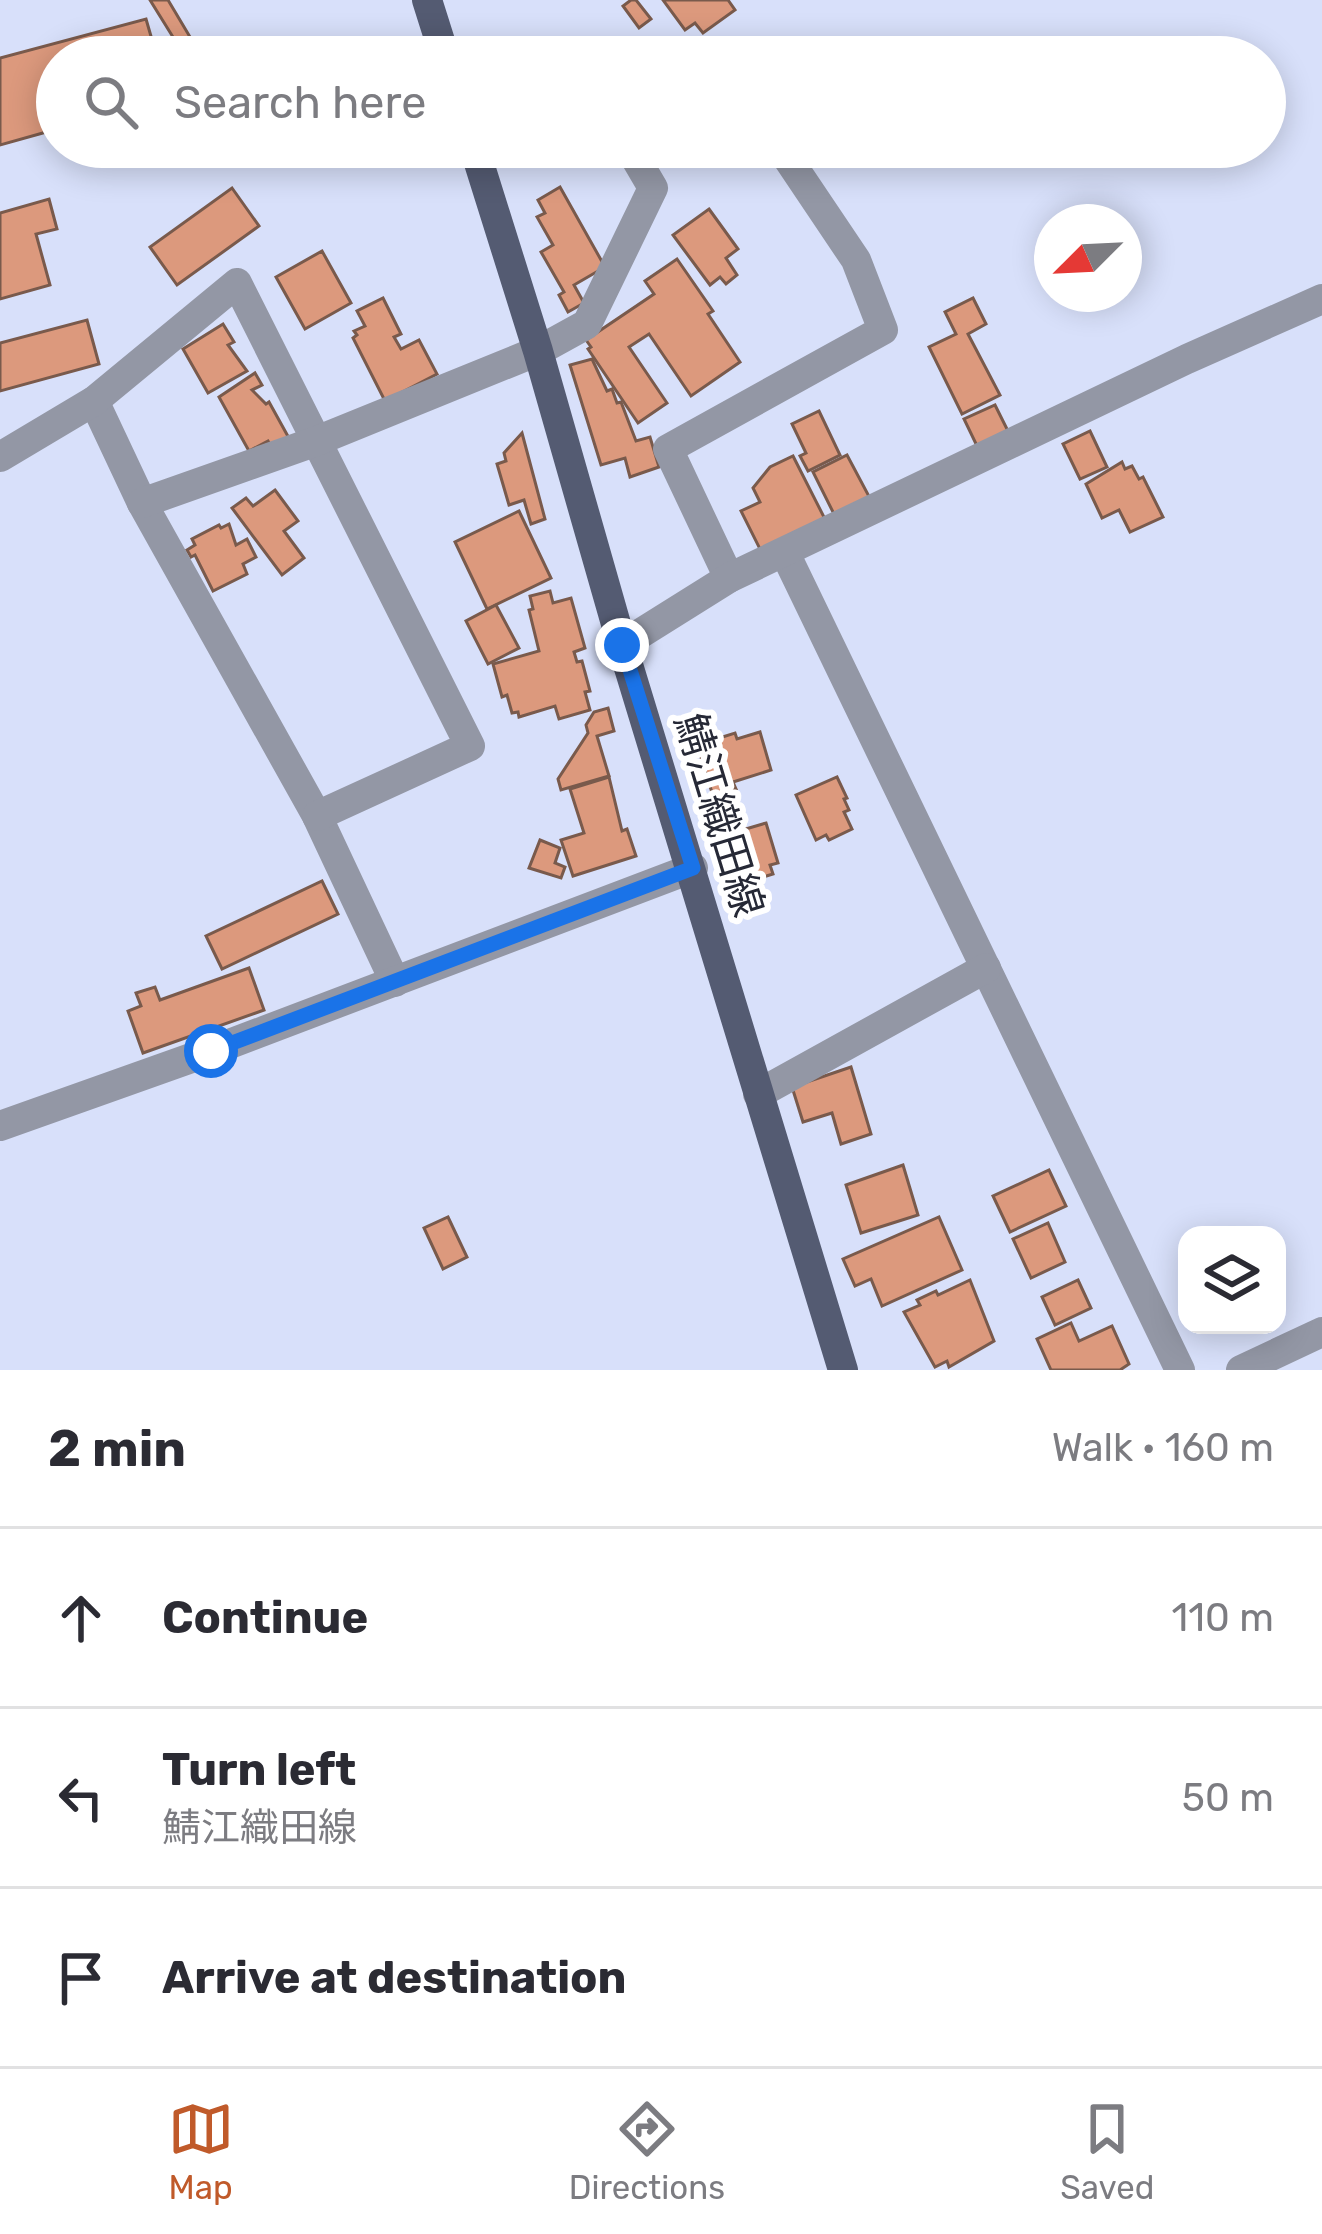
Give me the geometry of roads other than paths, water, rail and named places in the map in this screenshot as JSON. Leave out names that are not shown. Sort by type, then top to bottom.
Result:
[{"type":"main road","points":[[427,0],[438,36]]},
{"type":"main road","name":"鯖江織田線","points":[[481,168],[843,1370]]},
{"type":"street","points":[[142,503],[314,442],[538,351],[587,324],[652,188],[641,168]]},
{"type":"street","points":[[729,578],[668,449],[883,330],[856,260],[794,168]]},
{"type":"street","points":[[0,457],[94,401],[237,283],[470,746],[317,816]]},
{"type":"street","points":[[622,645],[729,578],[1322,299]]},
{"type":"street","points":[[94,401],[142,503],[317,816],[395,982]]},
{"type":"street","points":[[785,554],[1180,1370]]},
{"type":"street","points":[[0,1126],[693,868]]},
{"type":"street","points":[[758,1094],[986,968]]},
{"type":"street","points":[[1241,1370],[1322,1332]]}]
